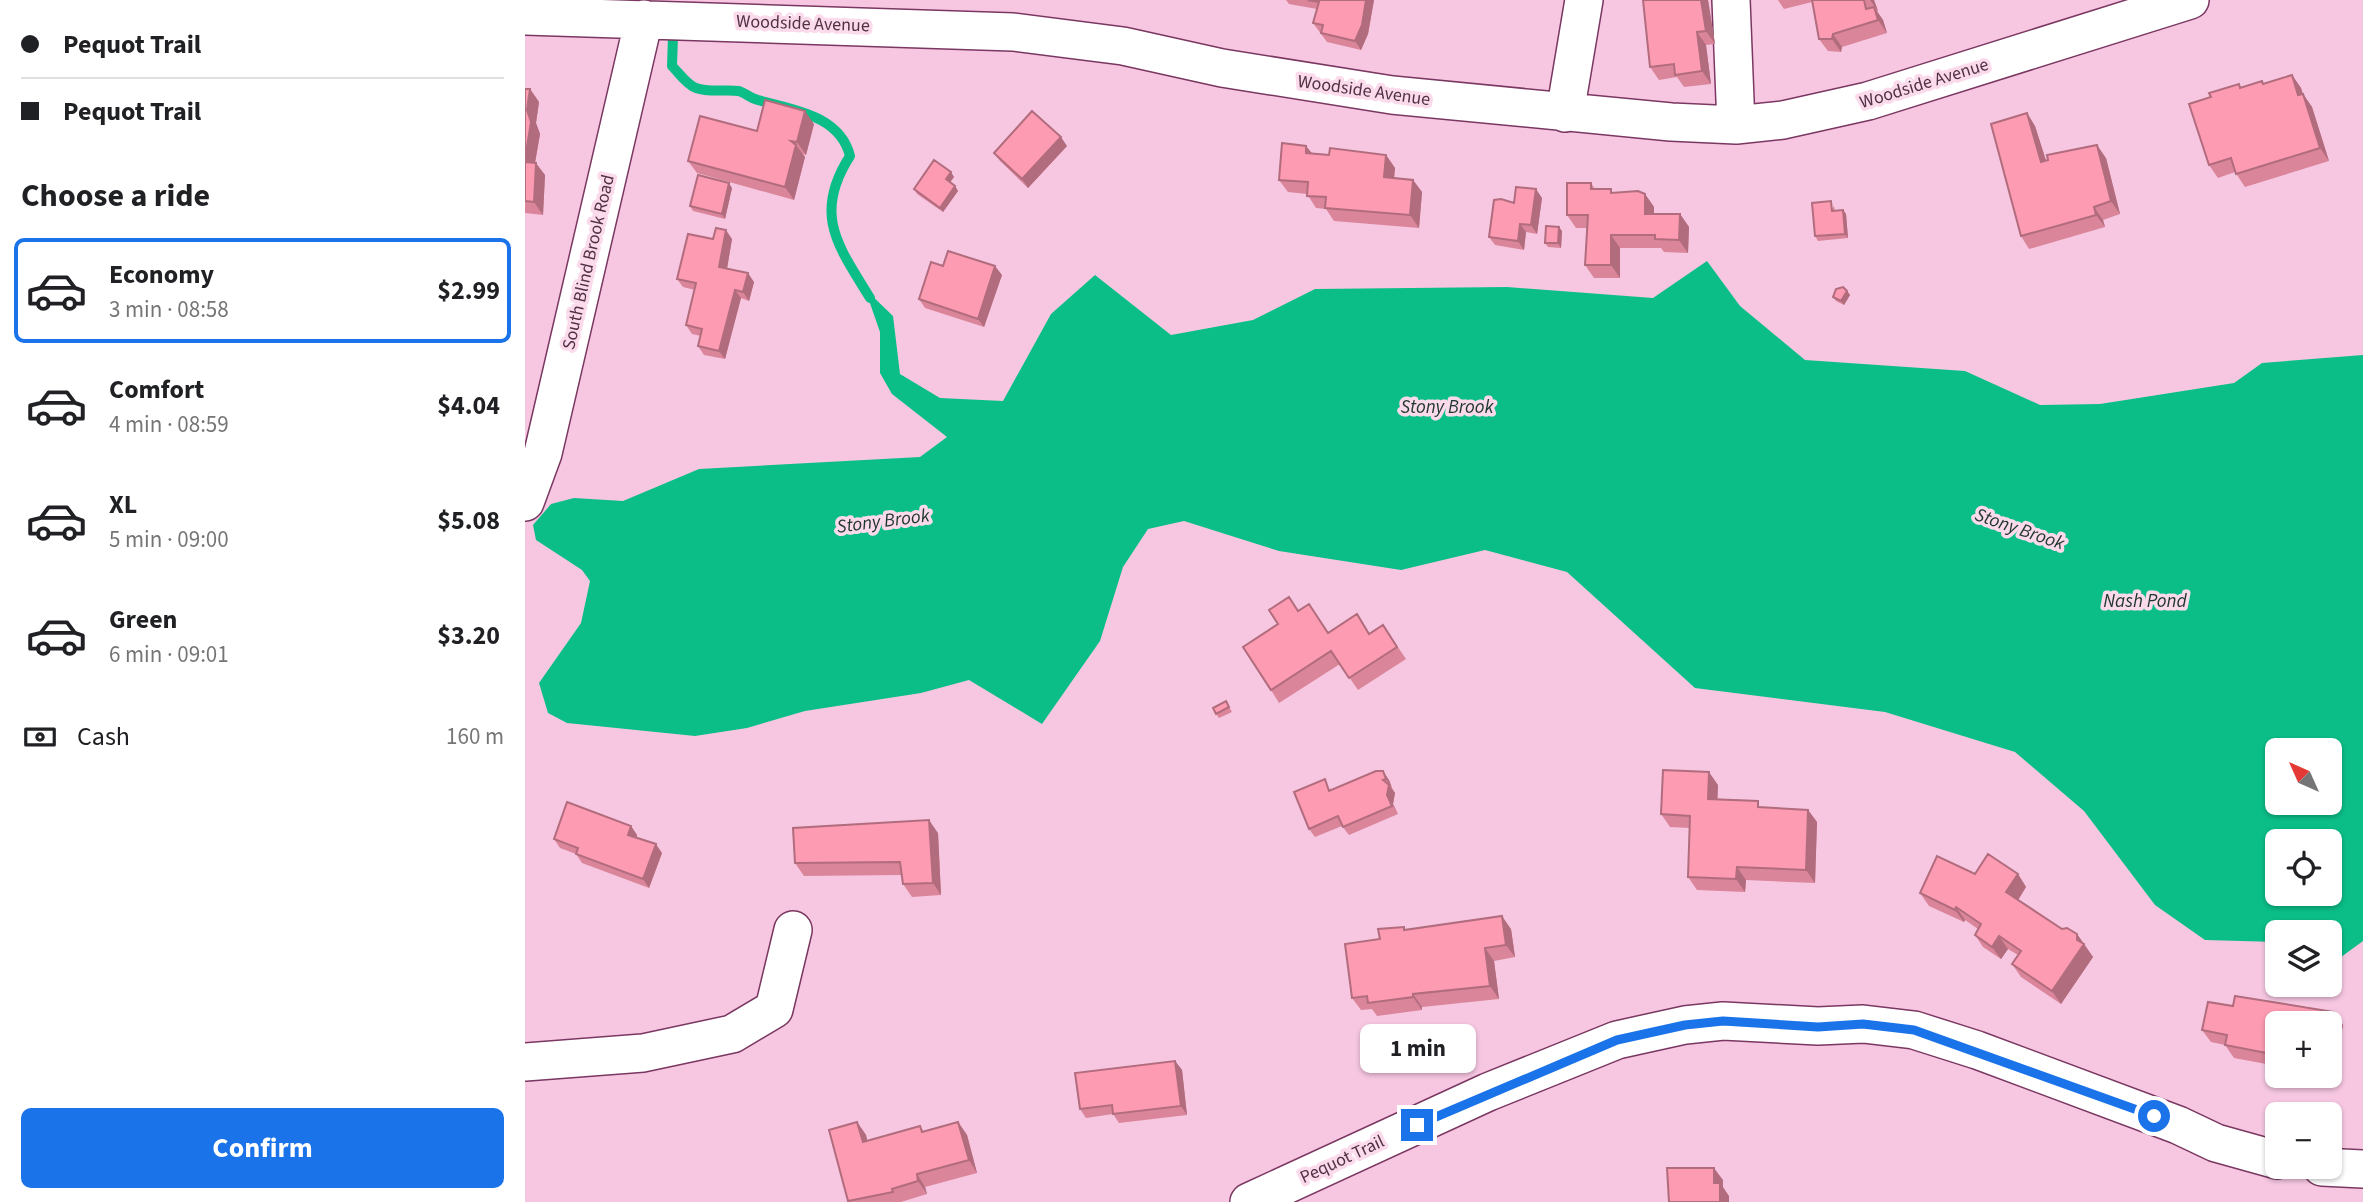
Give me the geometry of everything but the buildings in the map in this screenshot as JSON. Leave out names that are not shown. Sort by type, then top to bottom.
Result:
[{"type":"street","points":[[1565,113],[1584,0]]},
{"type":"street","points":[[1731,0],[1735,125]]},
{"type":"street","name":"Woodside Avenue","points":[[525,16],[644,19],[798,11],[1068,37],[1297,82],[1565,113],[1735,125],[1783,120],[1868,101],[2183,1]]},
{"type":"street","name":"South Blind Brook Road","points":[[525,502],[543,453],[644,19]]},
{"type":"street","points":[[525,1062],[643,1053],[733,1034],[773,1009],[793,930]]},
{"type":"street","name":"Pequot Trail","points":[[1249,1202],[1488,1092],[1617,1040],[1685,1025],[1723,1021],[1818,1027],[1863,1024],[1914,1030],[2178,1125],[2216,1143],[2265,1157]]},
{"type":"street","points":[[2342,1168],[2363,1169]]},
{"type":"water","name":"Nash Pond","points":[[1707,261],[1740,306],[1805,360],[1965,371],[2040,405],[2100,404],[2234,383],[2262,363],[2363,355],[2363,941],[2342,956],[2342,920],[2265,920],[2265,942],[2205,940],[2155,905],[2084,811],[2015,752],[1885,712],[1695,688],[1567,572],[1485,550],[1401,570],[1279,551],[1184,521],[1148,529],[1123,567],[1100,641],[1042,724],[969,680],[921,693],[805,711],[747,728],[695,736],[567,723],[548,713],[539,683],[581,623],[590,581],[582,570],[536,540],[533,525],[551,504],[574,498],[623,501],[699,469],[920,457],[947,437],[892,394],[880,373],[880,332],[865,289],[893,316],[900,374],[940,398],[1003,401],[1051,314],[1095,275],[1171,335],[1253,320],[1315,289],[1507,287],[1653,298]]},
{"type":"waterway","points":[[673,36],[672,66],[686,82],[707,90],[739,91],[756,99],[800,111],[826,123],[845,142],[850,156],[839,177],[831,213],[840,246],[870,298]]},
{"type":"route","points":[[1417,1125],[1488,1092],[1617,1040],[1685,1025],[1723,1021],[1770,1021],[1818,1027],[1863,1024],[1914,1030],[1977,1050],[2154,1116]]},
{"type":"water label","name":"Stony Brook","points":[[1447,406]]},
{"type":"water label","name":"Stony Brook","points":[[883,520]]},
{"type":"water label","name":"Stony Brook","points":[[2020,528]]}]
